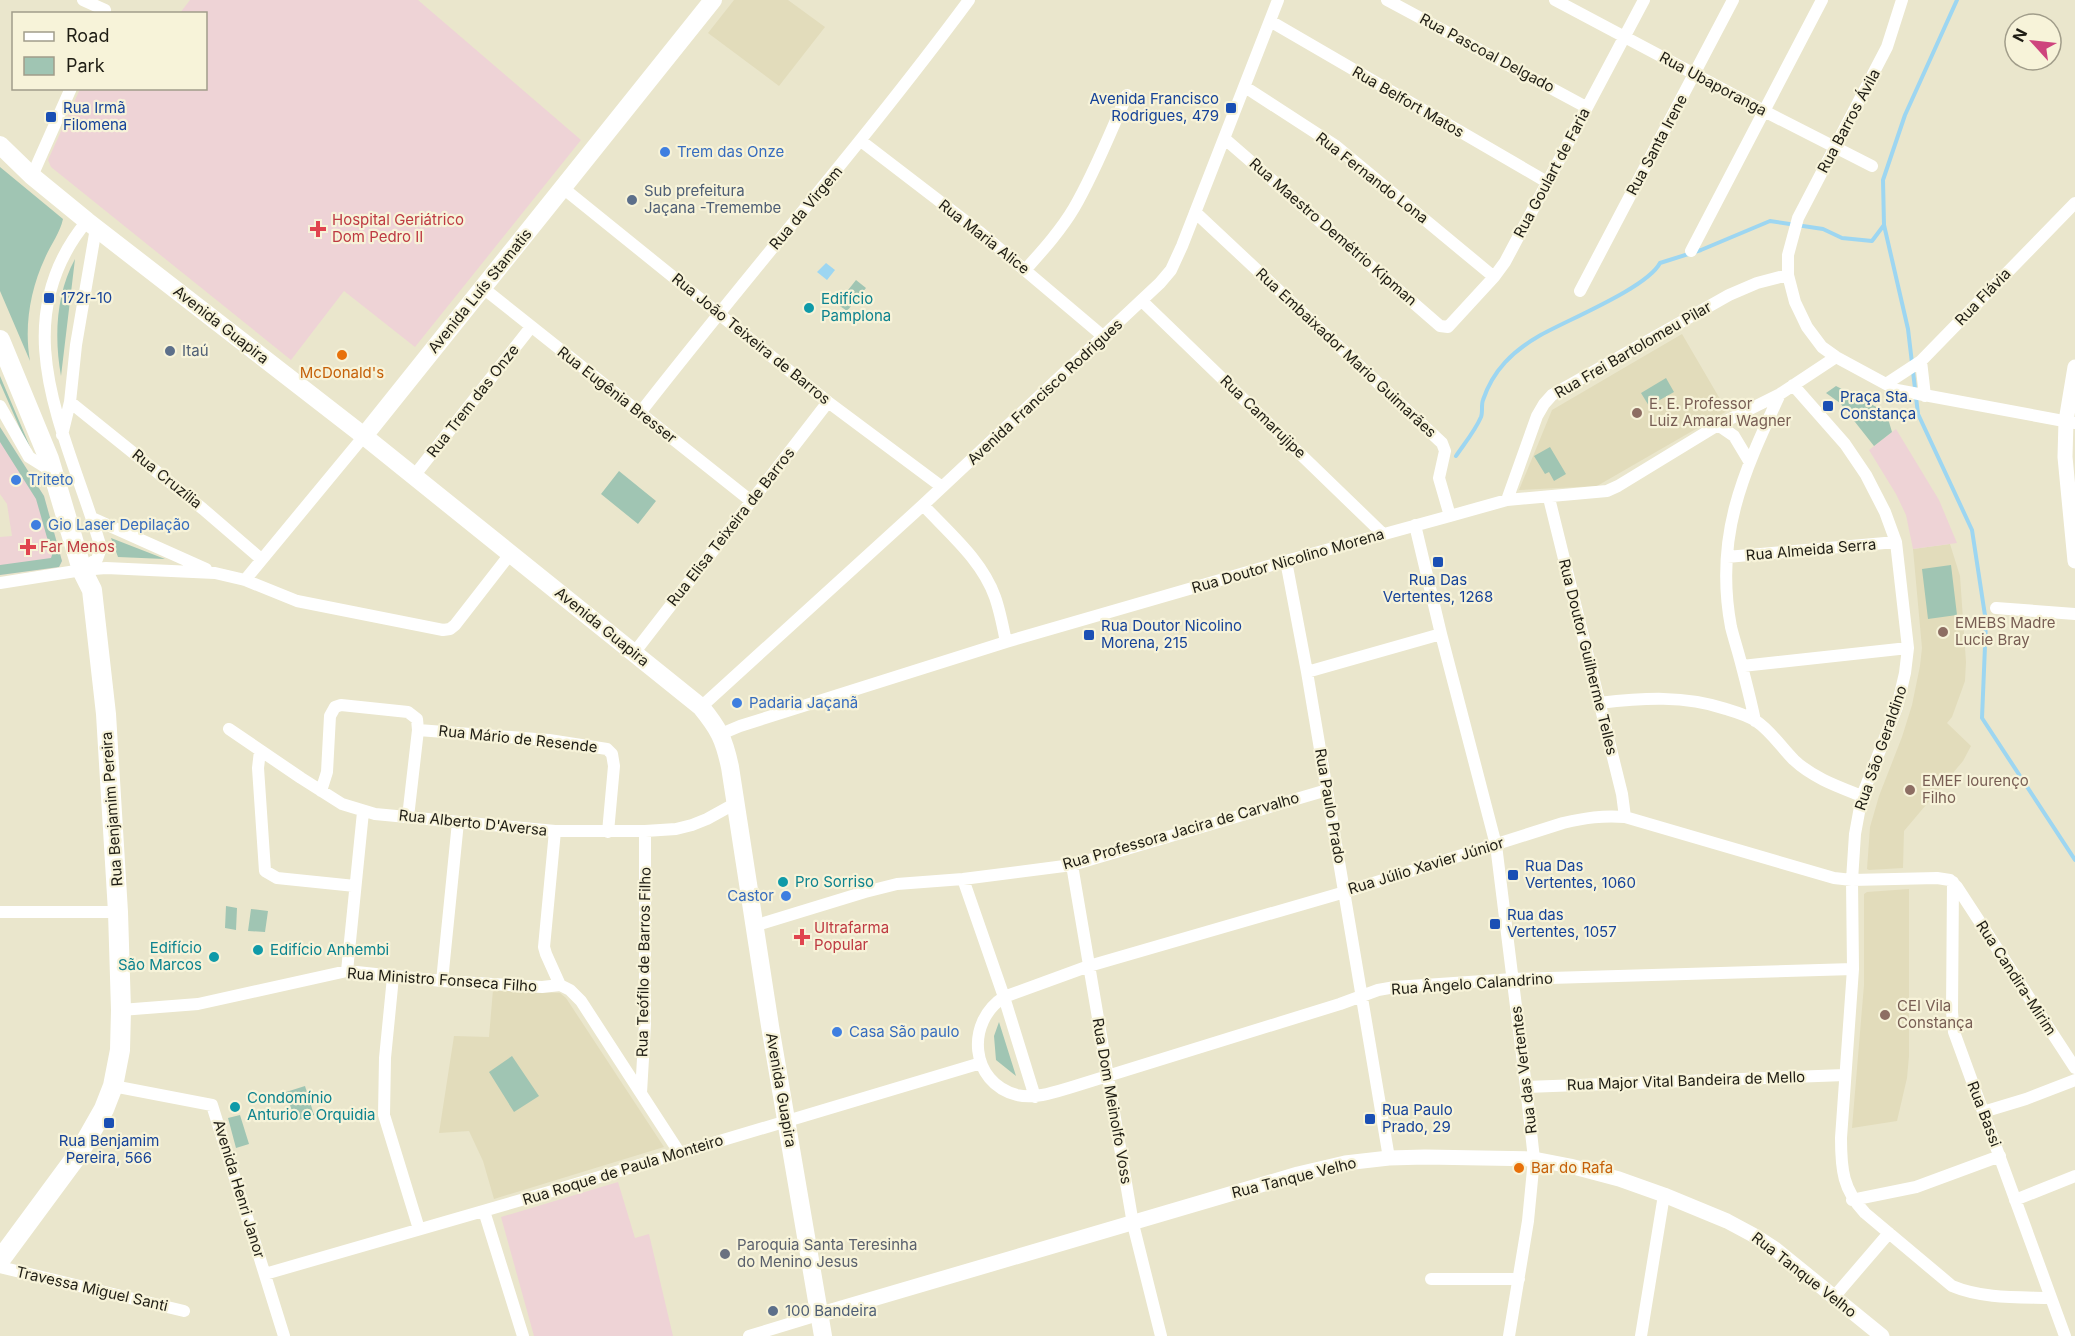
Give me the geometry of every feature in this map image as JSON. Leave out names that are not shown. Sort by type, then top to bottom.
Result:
[{"type":"main road","name":"Avenida Luís Stamatis","points":[[364,436],[713,0]]},
{"type":"main road","name":"Avenida Guapira","points":[[0,145],[32,176],[364,436],[701,706],[721,734],[730,767],[754,926],[823,1336]]},
{"type":"main road","name":"Rua Benjamim Pereira","points":[[0,340],[53,472],[82,570],[92,590],[106,714],[122,1010],[120,1050],[113,1086],[104,1109],[80,1153],[0,1260]]},
{"type":"street","points":[[83,0],[107,8]]},
{"type":"street","name":"Rua da Virgem","points":[[640,413],[719,312],[861,141],[969,0]]},
{"type":"street","name":"Avenida Francisco Rodrigues","points":[[701,706],[923,505],[1142,301],[1171,270],[1225,139],[1278,0]]},
{"type":"street","name":"Rua Pascoal Delgado","points":[[1387,0],[1586,107]]},
{"type":"street","name":"Rua Ubaporanga","points":[[1555,0],[1872,166]]},
{"type":"street","name":"Rua Goulart de Faria","points":[[1440,326],[1448,327],[1454,323],[1504,262],[1644,0]]},
{"type":"street","name":"Rua Santa Irene","points":[[1580,291],[1733,0]]},
{"type":"street","points":[[1691,251],[1822,0]]},
{"type":"street","name":"Rua Barros Ávila","points":[[1788,275],[1791,240],[1798,218],[1887,47],[1902,0]]},
{"type":"street","name":"Rua Belfort Matos","points":[[1270,21],[1547,182]]},
{"type":"street","name":"Rua Fernando Lona","points":[[1245,87],[1336,146],[1494,277]]},
{"type":"street","points":[[32,176],[70,90]]},
{"type":"street","points":[[1026,269],[1074,209],[1098,162],[1127,95]]},
{"type":"street","name":"Rua Maestro Demétrio Kipman","points":[[1225,139],[1440,326]]},
{"type":"street","name":"Rua Maria Alice","points":[[861,141],[1026,269],[1104,337]]},
{"type":"street","name":"Rua João Teixeira de Barros","points":[[563,188],[828,402],[942,487]]},
{"type":"street","name":"Rua Flávia","points":[[1891,387],[1897,377],[1920,361],[2075,203]]},
{"type":"street","name":"Rua Embaixador Mario Guimarães","points":[[1195,212],[1442,443],[1445,451],[1439,478],[1450,516]]},
{"type":"street","points":[[62,436],[70,402],[92,224]]},
{"type":"street","points":[[82,570],[97,559],[101,548],[62,436],[44,355],[43,324],[45,302],[60,260],[72,238],[92,224]]},
{"type":"street","points":[[1788,275],[1795,302],[1807,327],[1822,346],[1836,357],[1891,387],[1923,396],[2071,422]]},
{"type":"street","name":"Rua Frei Bartolomeu Pilar","points":[[1507,500],[1537,416],[1552,395],[1730,295],[1757,283],[1788,275]]},
{"type":"street","name":"Rua Eugênia Bresser","points":[[483,288],[751,501]]},
{"type":"street","name":"Rua Camarujipe","points":[[1142,301],[1383,534]]},
{"type":"street","name":"Rua Trem das Onze","points":[[414,476],[531,327]]},
{"type":"street","name":"Rua Doutor Nicolino Morena","points":[[721,734],[1006,642],[1383,534],[1507,500],[1595,494],[1618,486],[1718,425],[1780,394],[1836,357]]},
{"type":"street","points":[[1920,361],[1923,396]]},
{"type":"street","points":[[2075,367],[2071,422],[2065,457],[2075,561]]},
{"type":"street","name":"Rua São Geraldino","points":[[1793,385],[1845,444],[1866,475],[1885,512],[1896,542],[1908,648],[1897,707],[1862,796],[1856,829],[1852,880],[1853,969],[1841,1158],[1844,1177],[1852,1200],[1864,1213],[1953,1286],[1980,1294],[2051,1298]]},
{"type":"street","points":[[1755,721],[1729,612],[1727,557],[1731,519],[1749,461],[1780,394]]},
{"type":"street","name":"Rua Cruzília","points":[[70,402],[261,559]]},
{"type":"street","name":"Rua Elisa Teixeira de Barros","points":[[634,653],[828,402]]},
{"type":"street","points":[[0,406],[29,457],[53,472]]},
{"type":"street","points":[[1718,425],[1734,436],[1749,461]]},
{"type":"street","name":"Avenida Luís Stamatis","points":[[244,580],[364,436]]},
{"type":"street","name":"Rua Doutor Guilherme Telles","points":[[1549,498],[1622,794],[1625,817]]},
{"type":"street","points":[[923,505],[973,559],[987,581],[995,597],[1006,642]]},
{"type":"street","points":[[92,519],[215,573],[244,580],[297,601],[443,630],[455,625],[511,553]]},
{"type":"street","name":"Rua das Vertentes","points":[[1416,525],[1441,634],[1496,844],[1526,1087],[1534,1159],[1528,1221],[1509,1336]]},
{"type":"street","name":"Rua Almeida Serra","points":[[1727,557],[1896,542]]},
{"type":"street","name":"Rua Paulo Prado","points":[[1286,561],[1345,892],[1389,1158]]},
{"type":"street","points":[[0,583],[106,568],[215,573]]},
{"type":"street","points":[[1996,608],[2075,614]]},
{"type":"street","points":[[1307,672],[1441,634]]},
{"type":"street","points":[[1742,666],[1908,648]]},
{"type":"street","points":[[1599,703],[1639,698],[1690,700],[1723,708],[1755,721],[1807,770],[1862,796]]},
{"type":"street","name":"Rua Mário de Resende","points":[[321,791],[327,772],[330,716],[335,707],[341,705],[408,712],[417,719],[418,730],[549,741],[607,749],[612,754],[614,765],[608,832]]},
{"type":"street","name":"Rua Alberto D'Aversa","points":[[229,729],[321,791],[342,804],[363,812],[555,831],[608,832],[676,830],[707,819],[736,803]]},
{"type":"street","points":[[408,817],[418,730]]},
{"type":"street","points":[[260,751],[258,768],[265,871],[277,878],[355,886]]},
{"type":"street","name":"Rua Professora Jacira de Carvalho","points":[[754,926],[897,884],[963,879],[1072,865],[1327,790]]},
{"type":"street","points":[[347,971],[363,812]]},
{"type":"street","name":"Rua Júlio Xavier Júnior","points":[[1004,997],[1089,966],[1345,892],[1563,823],[1594,816],[1625,817],[1834,878],[1852,880],[1937,878],[1955,884]]},
{"type":"street","points":[[442,981],[458,822]]},
{"type":"street","points":[[555,831],[544,947],[546,954],[560,985],[570,990],[581,1001],[679,1152]]},
{"type":"street","name":"Rua Teófilo de Barros Filho","points":[[641,1093],[645,1024],[645,831]]},
{"type":"street","name":"Rua Dom Meinolfo Voss","points":[[1072,865],[1133,1224],[1161,1336]]},
{"type":"street","points":[[963,879],[1004,997],[1035,1096],[1020,1096],[1004,1089],[990,1078],[981,1063],[977,1044],[980,1026],[989,1009],[1004,997]]},
{"type":"street","name":"Rua Candira-Mirim","points":[[1955,884],[2075,1068]]},
{"type":"street","name":"Rua Bassi","points":[[1955,884],[1952,1012],[1954,1032],[2065,1336]]},
{"type":"street","points":[[0,912],[118,912]]},
{"type":"street","name":"Rua Ângelo Calandrino","points":[[1035,1096],[1072,1087],[1378,990],[1411,985],[1513,979],[1853,969]]},
{"type":"street","name":"Rua Ministro Fonseca Filho","points":[[122,1010],[198,1004],[347,971],[442,981],[542,987],[560,985]]},
{"type":"street","points":[[393,977],[385,1058],[384,1115],[419,1229]]},
{"type":"street","name":"Rua Roque de Paula Monteiro","points":[[265,1274],[981,1063]]},
{"type":"street","name":"Rua Major Vital Bandeira de Mello","points":[[1526,1087],[1845,1075]]},
{"type":"street","points":[[1983,1112],[2026,1099],[2075,1080]]},
{"type":"street","name":"Avenida Henri Janor","points":[[113,1086],[212,1105],[284,1336]]},
{"type":"street","points":[[1852,1200],[1916,1187],[2000,1156]]},
{"type":"street","name":"Rua Tanque Velho","points":[[749,1336],[1298,1174],[1345,1163],[1389,1158],[1534,1159],[1619,1179],[1664,1195],[1727,1221],[1755,1236],[1775,1249],[1882,1336]]},
{"type":"street","points":[[2015,1200],[2075,1176]]},
{"type":"street","points":[[1641,1336],[1664,1195]]},
{"type":"street","points":[[484,1211],[523,1336]]},
{"type":"street","points":[[1834,1297],[1889,1233]]},
{"type":"street","name":"Travessa Miguel Santi","points":[[0,1267],[184,1311]]},
{"type":"street","points":[[1431,1279],[1519,1279]]},
{"type":"shaded area","name":"Hospital Geriátrico Dom Pedro II","points":[[190,0],[418,0],[581,140],[415,347],[344,291],[291,360],[51,167],[48,160],[80,90],[207,90],[207,12],[181,12]]},
{"type":"shaded area","points":[[734,0],[788,0],[825,27],[779,86],[708,33]]},
{"type":"shaded area","name":"E. E. Professor Luiz Amaral Wagner","points":[[1682,334],[1727,411],[1597,486],[1519,490],[1552,410]]},
{"type":"shaded area","points":[[0,427],[44,496],[62,561],[59,567],[0,575],[0,537],[12,536],[7,504],[0,494]]},
{"type":"shaded area","points":[[1896,429],[1939,500],[1957,543],[1913,549],[1906,515],[1869,450]]},
{"type":"shaded area","points":[[1950,544],[1960,576],[1966,662],[1965,681],[1952,717],[1947,723],[1971,746],[1963,761],[1904,831],[1903,868],[1869,870],[1867,869],[1870,827],[1912,705],[1920,666],[1922,648],[1913,549]]},
{"type":"shaded area","name":"CEI Vila Constança","points":[[1909,889],[1909,1056],[1907,1078],[1897,1121],[1852,1128],[1864,985],[1864,894]]},
{"type":"shaded area","points":[[493,990],[560,993],[566,998],[664,1147],[494,1199],[483,1161],[469,1131],[439,1133],[454,1036],[489,1037]]},
{"type":"shaded area","points":[[618,1182],[635,1238],[649,1234],[673,1336],[534,1336],[501,1217]]},
{"type":"green space","points":[[0,167],[63,219],[35,283],[28,322],[30,361],[0,291]]},
{"type":"green space","points":[[75,259],[61,376],[58,316],[64,287]]},
{"type":"green space","points":[[856,280],[866,288],[847,311],[837,304]]},
{"type":"green space","points":[[0,376],[31,449],[29,449],[0,383]]},
{"type":"green space","points":[[1666,378],[1674,392],[1649,406],[1641,393]]},
{"type":"green space","points":[[1836,386],[1886,412],[1892,432],[1874,446],[1840,403],[1826,393]]},
{"type":"green space","points":[[0,427],[44,496],[62,561],[59,567],[0,575],[0,565],[51,558],[52,555],[36,499],[0,442]]},
{"type":"green space","points":[[1550,447],[1566,474],[1554,481],[1549,472],[1545,474],[1534,456]]},
{"type":"green space","points":[[619,471],[656,501],[638,524],[601,494]]},
{"type":"green space","points":[[111,538],[165,559],[118,557]]},
{"type":"green space","points":[[1951,565],[1957,615],[1928,619],[1922,569]]},
{"type":"green space","points":[[226,906],[237,908],[236,930],[225,928]]},
{"type":"green space","points":[[251,909],[268,911],[265,932],[248,931]]},
{"type":"green space","points":[[999,1022],[1016,1076],[996,1060],[994,1036]]},
{"type":"green space","points":[[512,1056],[539,1096],[514,1112],[489,1072]]},
{"type":"green space","points":[[305,1086],[314,1115],[295,1121],[286,1092]]},
{"type":"green space","points":[[240,1115],[249,1144],[236,1148],[228,1118]]},
{"type":"water","points":[[826,263],[835,270],[827,280],[817,272]]},
{"type":"waterway","points":[[1957,0],[1905,115],[1883,180],[1884,225],[1908,329],[1918,414],[1972,530],[1986,622],[1982,718],[2075,860]]},
{"type":"waterway","points":[[1456,456],[1481,417],[1483,400],[1492,379],[1512,355],[1539,336],[1640,283],[1660,263],[1701,250],[1770,221],[1823,229],[1842,238],[1872,241],[1884,225]]},
{"type":"place","name":"Avenida Francisco Rodrigues, 479","points":[[1231,108]]},
{"type":"place","name":"Rua Irmã Filomena","points":[[51,117]]},
{"type":"place","name":"Trem das Onze","points":[[665,152]]},
{"type":"place","name":"Sub prefeitura Jaçana -Tremembe","points":[[632,200]]},
{"type":"place","name":"Hospital Geriátrico Dom Pedro II","points":[[318,229]]},
{"type":"place","name":"172r-10","points":[[49,298]]},
{"type":"place","name":"Edifício Pamplona","points":[[809,308]]},
{"type":"place","name":"Itaú","points":[[170,351]]},
{"type":"place","name":"McDonald's","points":[[342,355]]},
{"type":"place","name":"Praça Sta. Constança","points":[[1828,406]]},
{"type":"place","name":"E. E. Professor Luiz Amaral Wagner","points":[[1637,413]]},
{"type":"place","name":"Triteto","points":[[16,480]]},
{"type":"place","name":"Gio Laser Depilação","points":[[36,525]]},
{"type":"place","name":"Far Menos","points":[[28,547]]},
{"type":"place","name":"Rua Das Vertentes, 1268","points":[[1438,562]]},
{"type":"place","name":"EMEBS Madre Lucie Bray","points":[[1943,632]]},
{"type":"place","name":"Rua Doutor Nicolino Morena, 215","points":[[1089,635]]},
{"type":"place","name":"Padaria Jaçanã","points":[[737,703]]},
{"type":"place","name":"EMEF lourenço Filho","points":[[1910,790]]},
{"type":"place","name":"Rua Das Vertentes, 1060","points":[[1513,875]]},
{"type":"place","name":"Pro Sorriso","points":[[783,882]]},
{"type":"place","name":"Castor","points":[[786,896]]},
{"type":"place","name":"Rua das Vertentes, 1057","points":[[1495,924]]},
{"type":"place","name":"Ultrafarma Popular","points":[[802,937]]},
{"type":"place","name":"Edifício Anhembi","points":[[258,950]]},
{"type":"place","name":"Edifício São Marcos","points":[[214,957]]},
{"type":"place","name":"CEI Vila Constança","points":[[1885,1015]]},
{"type":"place","name":"Casa São paulo","points":[[837,1032]]},
{"type":"place","name":"Condomínio Anturio e Orquidia","points":[[235,1107]]},
{"type":"place","name":"Rua Paulo Prado, 29","points":[[1370,1119]]},
{"type":"place","name":"Rua Benjamim Pereira, 566","points":[[109,1123]]},
{"type":"place","name":"Bar do Rafa","points":[[1519,1168]]},
{"type":"place","name":"Paroquia Santa Teresinha do Menino Jesus","points":[[725,1254]]},
{"type":"place","name":"100 Bandeira","points":[[773,1311]]}]
